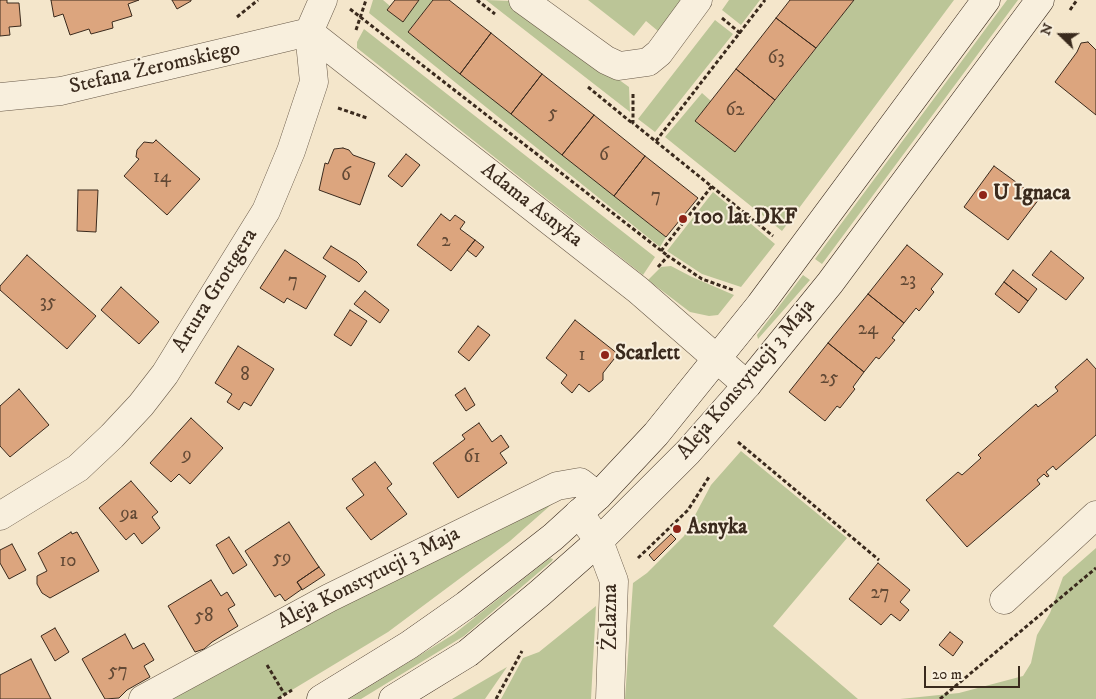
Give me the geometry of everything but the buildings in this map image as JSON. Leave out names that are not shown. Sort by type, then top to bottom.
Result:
[{"type":"street","points":[[524,0],[606,60],[618,66],[634,66],[648,62],[659,53],[698,0]]},
{"type":"street","name":"Aleja Konstytucji 3 Maja","points":[[321,699],[409,645],[466,605],[553,537],[588,505],[656,434],[717,360],[797,256],[986,0]]},
{"type":"street","name":"Aleja Konstytucji 3 Maja","points":[[392,699],[468,653],[599,541],[688,452],[747,385],[830,283],[1040,0]]},
{"type":"street","name":"Artura Grottgera","points":[[0,516],[78,468],[135,412],[164,374],[266,211],[292,151],[310,99],[314,82],[309,32],[334,3]]},
{"type":"street","name":"Adama Asnyka","points":[[309,32],[638,290],[747,385]]},
{"type":"street","name":"Stefana Żeromskiego","points":[[0,97],[61,91],[309,32]]},
{"type":"street","name":"Aleja Konstytucji 3 Maja","points":[[144,699],[329,598],[557,486],[580,482],[588,505]]},
{"type":"street","name":"Żelazna","points":[[588,505],[599,541],[612,571],[615,591],[610,699]]},
{"type":"street","points":[[1004,600],[1096,515]]},
{"type":"path","points":[[656,141],[765,0]]},
{"type":"path","points":[[334,3],[668,256],[702,279],[742,294]]},
{"type":"path","points":[[634,66],[633,123],[797,256]]},
{"type":"path","points":[[310,99],[372,120]]},
{"type":"path","points":[[661,251],[712,186]]},
{"type":"path","points":[[638,290],[668,256]]},
{"type":"path","points":[[738,442],[879,560]]},
{"type":"path","points":[[940,699],[1096,568]]},
{"type":"path","points":[[496,699],[522,651]]},
{"type":"green space","points":[[373,0],[383,0],[390,6],[387,10],[403,21],[419,0],[433,0],[408,32],[666,237],[660,247],[369,13]]},
{"type":"green space","points":[[486,0],[510,1],[629,87],[630,112]]},
{"type":"green space","points":[[588,0],[681,0],[681,9],[664,36],[646,21],[634,36]]},
{"type":"green space","points":[[729,0],[760,0],[741,25],[722,10]]},
{"type":"green space","points":[[854,0],[954,0],[782,231],[665,137],[702,93],[711,101],[695,121],[735,152]]},
{"type":"green space","points":[[1007,0],[1018,0],[822,264],[815,259]]},
{"type":"green space","points":[[715,20],[733,34],[655,132],[638,119]]},
{"type":"green space","points":[[364,29],[655,257],[643,275],[357,48],[357,42]]},
{"type":"green space","points":[[713,192],[775,244],[741,287],[702,274],[667,251]]},
{"type":"green space","points":[[671,266],[734,295],[718,315],[709,316],[690,312],[648,280],[661,267]]},
{"type":"green space","points":[[803,275],[810,280],[758,339],[757,335]]},
{"type":"green space","points":[[741,451],[847,538],[773,626],[858,699],[625,699],[633,583],[647,573],[684,536],[711,485]]},
{"type":"green space","points":[[561,496],[510,541],[388,632],[277,699],[168,699],[250,652]]},
{"type":"green space","points":[[1096,548],[1096,699],[900,699],[959,693],[1023,676],[1031,663],[1037,635],[1050,613],[1063,577]]},
{"type":"green space","points":[[550,558],[553,559],[552,561],[464,636],[361,699],[349,699],[454,634]]},
{"type":"green space","points":[[596,606],[591,699],[501,699],[523,658],[539,652]]},
{"type":"green space","points":[[507,667],[485,699],[452,699]]},
{"type":"place","name":"U Ignaca","points":[[983,195]]},
{"type":"place","name":"100 lat DKF","points":[[683,219]]},
{"type":"place","name":"Scarlett","points":[[605,355]]},
{"type":"place","name":"Asnyka","points":[[677,529]]}]
